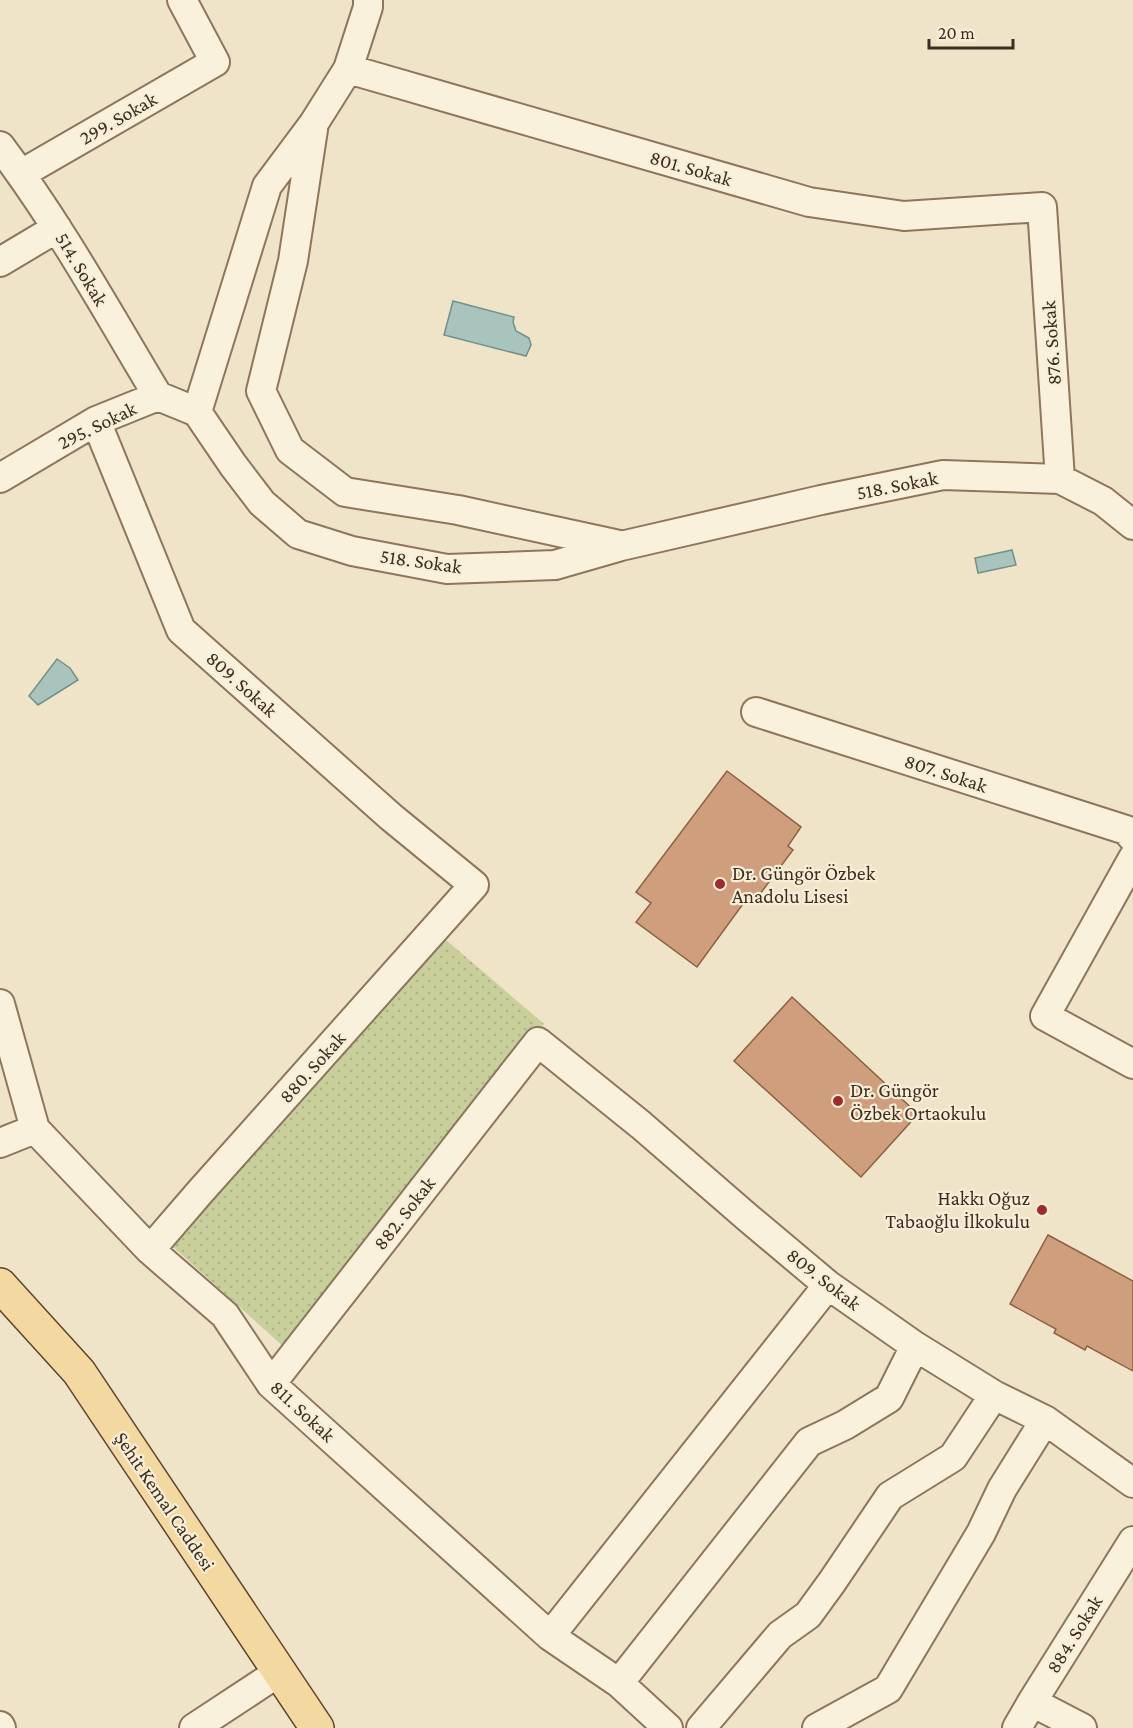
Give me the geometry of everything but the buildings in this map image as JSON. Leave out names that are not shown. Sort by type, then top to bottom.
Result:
[{"type":"main road","name":"Şehit Kemal Caddesi","points":[[0,1285],[79,1372],[317,1728]]},
{"type":"street","name":"299. Sokak","points":[[21,174],[215,62],[182,0]]},
{"type":"street","points":[[197,412],[267,186],[314,123],[348,69],[368,7],[368,0]]},
{"type":"street","name":"801. Sokak","points":[[348,69],[809,202],[904,216],[1042,207]]},
{"type":"street","points":[[314,123],[292,261],[261,391],[290,450],[345,492],[458,510],[621,546]]},
{"type":"street","name":"514. Sokak","points":[[0,146],[57,228],[158,396]]},
{"type":"street","name":"876. Sokak","points":[[1042,207],[1060,479]]},
{"type":"street","points":[[0,262],[57,228]]},
{"type":"street","name":"295. Sokak","points":[[0,478],[96,421],[158,396],[197,412]]},
{"type":"street","name":"518. Sokak","points":[[197,412],[262,503],[298,534],[352,551],[447,569],[555,565],[621,546],[821,500],[943,475],[1060,479],[1103,501],[1133,525]]},
{"type":"street","name":"809. Sokak","points":[[96,421],[181,630],[391,817],[474,885]]},
{"type":"street","name":"807. Sokak","points":[[756,712],[1126,830],[1133,838]]},
{"type":"street","points":[[1133,858],[1045,1016],[1133,1064]]},
{"type":"street","name":"880. Sokak","points":[[150,1250],[474,885]]},
{"type":"street","name":"811. Sokak","points":[[0,1004],[35,1129],[150,1250],[225,1316],[271,1384],[550,1636],[619,1683],[668,1728]]},
{"type":"street","name":"809. Sokak","points":[[538,1042],[641,1125],[828,1285],[915,1346],[994,1395],[1044,1420],[1133,1483]]},
{"type":"street","name":"882. Sokak","points":[[271,1384],[538,1042]]},
{"type":"street","points":[[0,1143],[35,1129]]},
{"type":"street","points":[[550,1636],[828,1285]]},
{"type":"street","points":[[619,1683],[809,1442],[845,1425],[889,1398],[915,1346]]},
{"type":"street","points":[[701,1728],[780,1635],[808,1615],[890,1496],[953,1457],[994,1395]]},
{"type":"street","points":[[817,1728],[888,1689],[981,1533],[1002,1489],[1044,1420]]},
{"type":"street","name":"884. Sokak","points":[[1017,1728],[1133,1541]]},
{"type":"street","points":[[194,1728],[279,1672]]},
{"type":"street","points":[[1032,1702],[1082,1728]]},
{"type":"green space","points":[[439,934],[544,1024],[285,1348],[171,1245]]},
{"type":"water","points":[[453,301],[514,317],[516,331],[529,338],[531,345],[526,356],[444,335]]},
{"type":"water","points":[[1012,550],[1016,565],[978,573],[975,558]]},
{"type":"water","points":[[57,659],[70,668],[78,680],[38,705],[29,696]]},
{"type":"place","name":"Dr. Güngör Özbek Anadolu Lisesi","points":[[720,884]]},
{"type":"place","name":"Dr. Güngör Özbek Ortaokulu","points":[[838,1101]]},
{"type":"place","name":"Hakkı Oğuz Tabaoğlu İlkokulu","points":[[1042,1210]]}]
